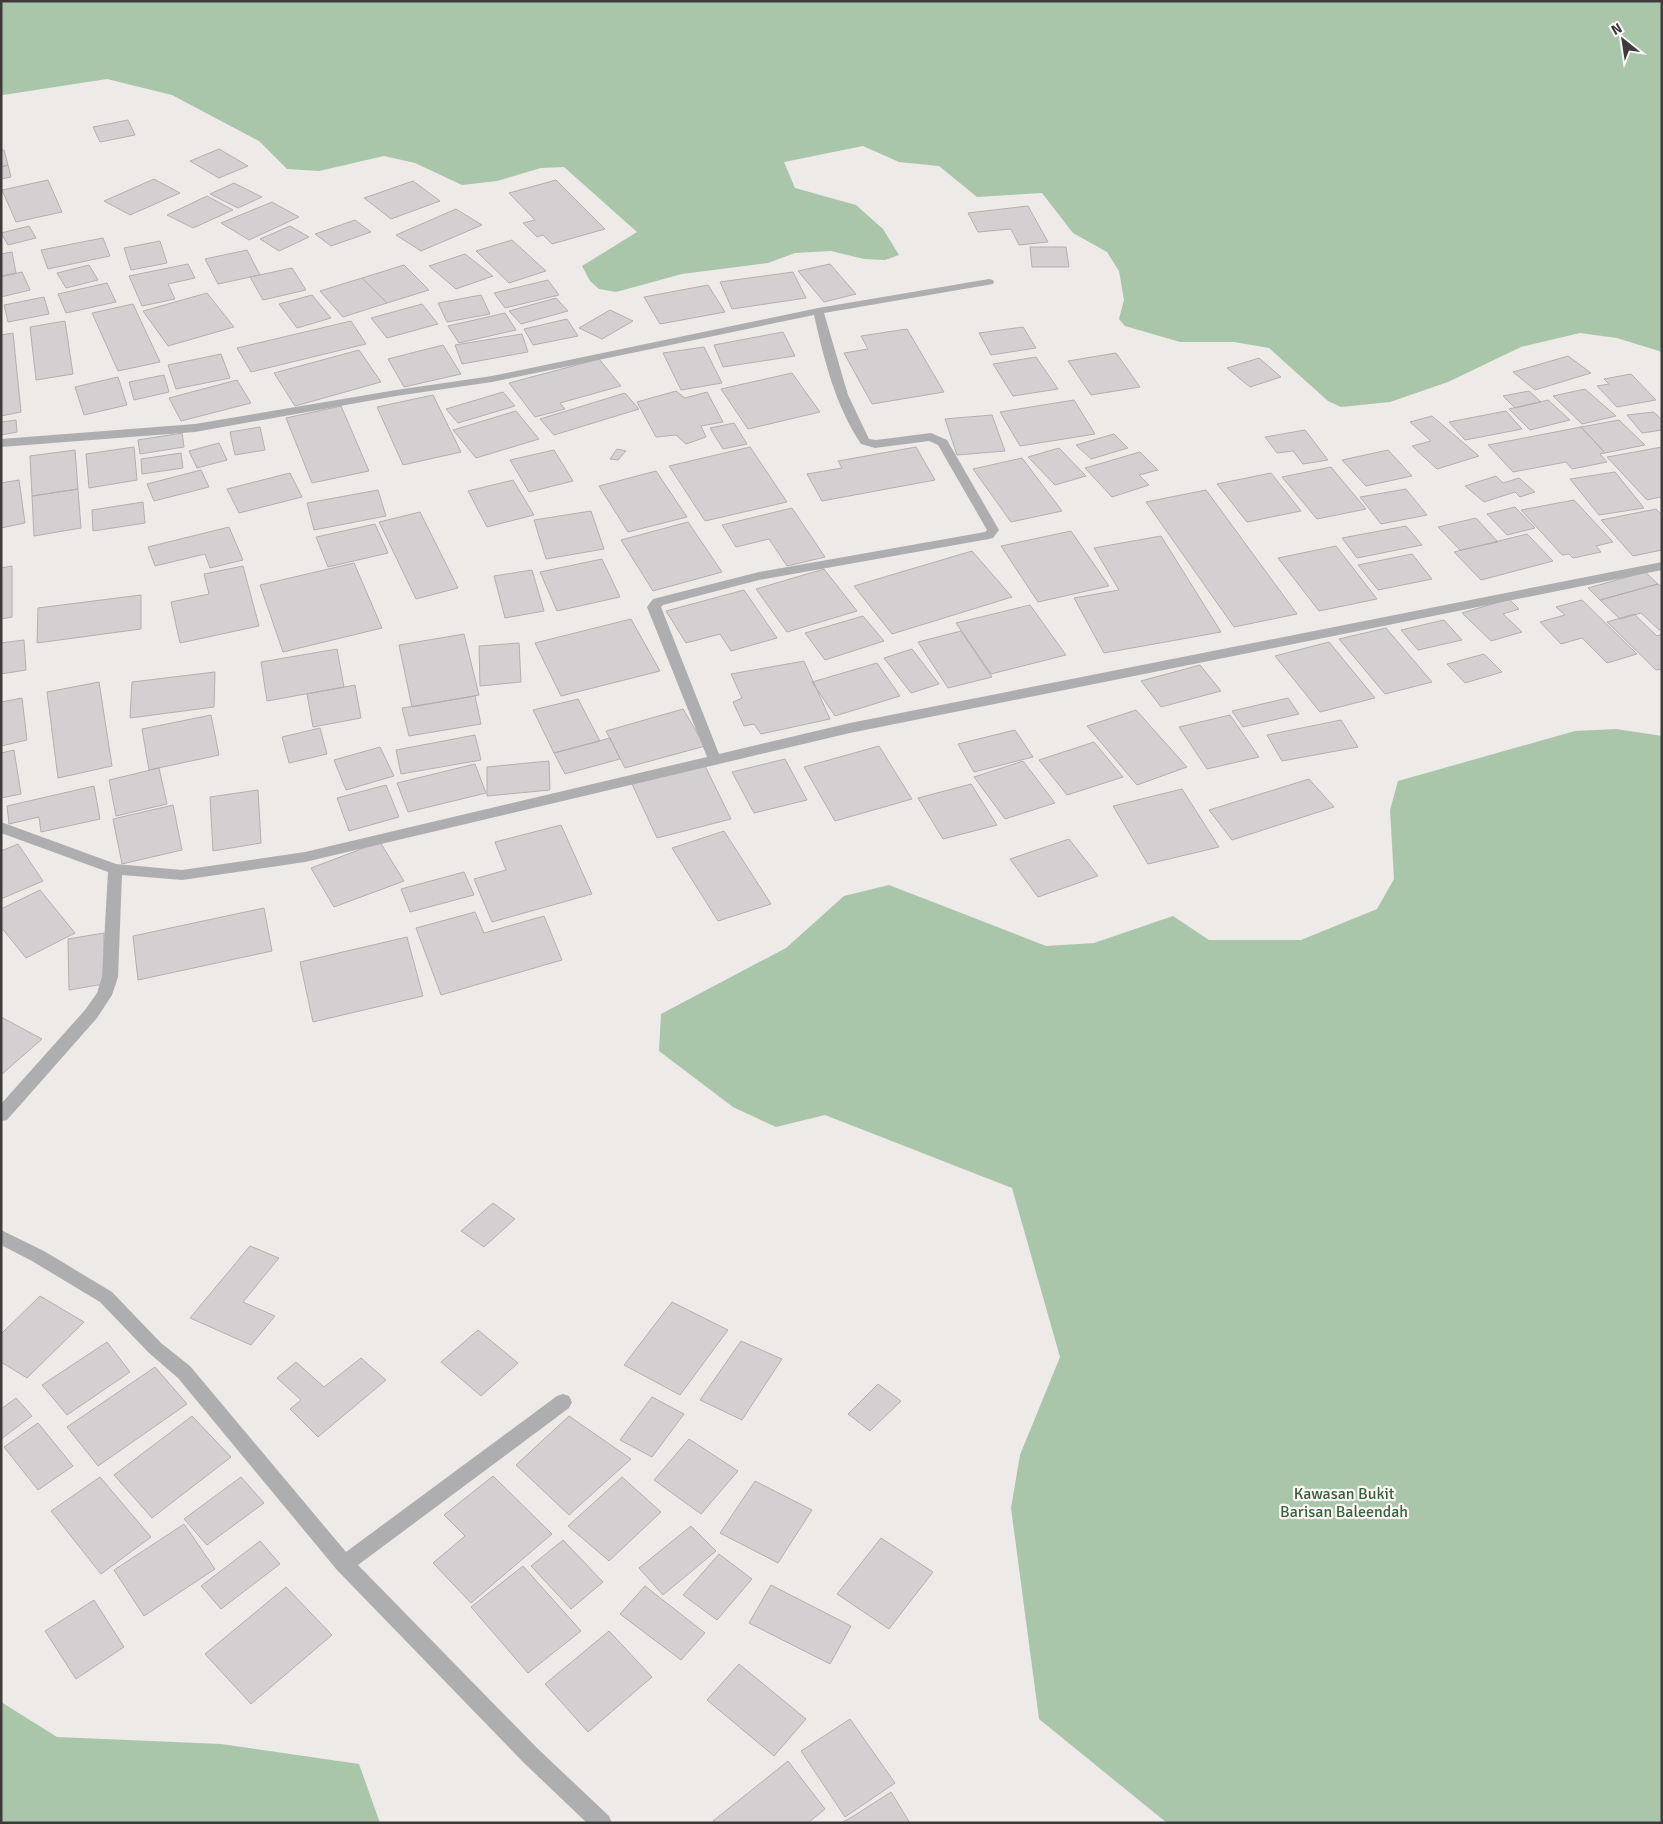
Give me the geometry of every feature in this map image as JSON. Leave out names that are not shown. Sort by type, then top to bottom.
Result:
[{"type":"street","points":[[1,443],[194,428],[396,393],[492,379],[818,311],[989,282]]},
{"type":"street","points":[[715,761],[654,607],[658,602],[759,576],[989,535],[993,530],[943,443],[931,437],[875,444],[866,441],[856,426],[830,360],[818,311]]},
{"type":"street","points":[[1,827],[115,869],[182,875],[305,857],[859,726],[1662,566]]},
{"type":"street","points":[[1,1115],[91,1014],[104,995],[110,977],[115,869]]},
{"type":"street","points":[[1,1237],[38,1256],[106,1297],[155,1348],[184,1372],[344,1564],[530,1755],[602,1823]]},
{"type":"street","points":[[344,1564],[563,1402]]},
{"type":"green space","points":[[1,1],[1662,1],[1662,352],[1617,338],[1580,333],[1521,347],[1448,382],[1390,402],[1341,407],[1328,401],[1269,348],[1234,342],[1180,342],[1125,326],[1119,319],[1124,300],[1119,271],[1107,252],[1073,233],[1042,193],[977,197],[939,166],[899,162],[863,146],[784,162],[795,188],[856,205],[883,229],[899,255],[885,260],[864,259],[831,251],[795,253],[768,263],[682,274],[616,292],[599,289],[590,281],[582,266],[637,232],[564,167],[541,168],[497,181],[462,185],[415,163],[384,156],[319,171],[287,169],[259,141],[172,95],[107,79],[1,95]]},
{"type":"green space","name":"Kawasan Bukit Barisan Baleendah","points":[[1616,729],[1662,736],[1662,1823],[1167,1823],[1039,1719],[1011,1508],[1020,1455],[1060,1357],[1012,1188],[825,1115],[776,1127],[733,1107],[659,1051],[661,1014],[786,948],[844,896],[889,885],[1046,946],[1094,943],[1173,916],[1209,940],[1301,940],[1377,909],[1394,879],[1390,810],[1398,781],[1575,731]]},
{"type":"green space","points":[[1,1702],[57,1737],[221,1744],[359,1764],[380,1823],[1,1823]]},
{"type":"building","points":[[128,120],[135,135],[100,142],[93,127]]},
{"type":"building","points":[[219,149],[248,166],[219,178],[190,161]]},
{"type":"building","points":[[1,150],[4,150],[8,165],[1,167]]},
{"type":"building","points":[[8,165],[11,177],[1,179],[1,167]]},
{"type":"building","points":[[154,179],[180,193],[130,215],[104,201]]},
{"type":"building","points":[[48,180],[62,212],[16,222],[2,190]]},
{"type":"building","points":[[556,180],[605,229],[552,244],[543,235],[537,237],[523,223],[535,220],[509,193]]},
{"type":"building","points":[[413,181],[440,201],[391,219],[364,198]]},
{"type":"building","points":[[234,183],[262,197],[238,208],[210,194]]},
{"type":"building","points":[[207,196],[233,210],[193,228],[167,215]]},
{"type":"building","points":[[272,202],[299,217],[249,240],[221,223]]},
{"type":"building","points":[[1028,206],[1048,242],[1019,245],[1011,229],[978,232],[968,213]]},
{"type":"building","points":[[456,209],[482,225],[421,251],[396,235]]},
{"type":"building","points":[[355,220],[371,232],[331,246],[315,234]]},
{"type":"building","points":[[29,226],[36,238],[8,245],[1,233]]},
{"type":"building","points":[[290,226],[309,237],[279,251],[260,239]]},
{"type":"building","points":[[103,238],[110,256],[48,269],[41,250]]},
{"type":"building","points":[[512,240],[546,271],[509,283],[476,251]]},
{"type":"building","points":[[160,241],[167,263],[131,270],[124,248]]},
{"type":"building","points":[[1030,247],[1066,247],[1069,267],[1032,267]]},
{"type":"building","points":[[247,250],[260,275],[218,284],[205,259]]},
{"type":"building","points":[[12,252],[16,273],[1,276],[1,254]]},
{"type":"building","points":[[465,254],[493,276],[456,289],[429,266]]},
{"type":"building","points":[[188,264],[195,278],[168,284],[175,299],[142,306],[129,276]]},
{"type":"building","points":[[830,264],[856,294],[824,302],[798,271]]},
{"type":"building","points":[[89,265],[98,280],[66,288],[57,273]]},
{"type":"building","points":[[404,265],[429,290],[387,303],[362,278]]},
{"type":"building","points":[[292,268],[306,290],[263,300],[250,277]]},
{"type":"building","points":[[22,272],[30,290],[1,297],[1,277]]},
{"type":"building","points":[[793,272],[806,298],[732,309],[720,282]]},
{"type":"building","points":[[362,278],[387,303],[343,317],[320,291]]},
{"type":"building","points":[[548,280],[559,295],[505,308],[494,293]]},
{"type":"building","points":[[107,283],[116,302],[66,313],[58,294]]},
{"type":"building","points":[[708,285],[725,312],[660,324],[644,297]]},
{"type":"building","points":[[207,293],[234,327],[168,346],[143,311]]},
{"type":"building","points":[[312,295],[331,318],[297,328],[279,304]]},
{"type":"building","points":[[481,295],[490,314],[447,322],[438,303]]},
{"type":"building","points":[[44,297],[49,314],[8,322],[4,305]]},
{"type":"building","points":[[556,298],[568,311],[521,324],[509,311]]},
{"type":"building","points":[[133,304],[160,362],[118,371],[92,313]]},
{"type":"building","points":[[422,304],[438,324],[387,338],[371,318]]},
{"type":"building","points":[[610,310],[633,321],[602,339],[579,328]]},
{"type":"building","points":[[505,313],[516,330],[459,343],[448,326]]},
{"type":"building","points":[[567,319],[578,336],[533,345],[524,329]]},
{"type":"building","points":[[65,321],[73,374],[36,380],[30,327]]},
{"type":"building","points":[[351,321],[366,344],[251,372],[237,348]]},
{"type":"building","points":[[1023,327],[1036,348],[991,355],[979,333]]},
{"type":"building","points":[[907,329],[944,392],[872,404],[844,353],[868,349],[861,336]]},
{"type":"building","points":[[783,332],[795,356],[723,367],[714,345]]},
{"type":"building","points":[[13,333],[21,412],[1,416],[1,335]]},
{"type":"building","points":[[522,334],[528,352],[462,364],[455,345]]},
{"type":"building","points":[[443,345],[461,374],[404,387],[388,359]]},
{"type":"building","points":[[704,347],[722,383],[681,390],[663,353]]},
{"type":"building","points":[[359,350],[381,382],[295,406],[274,373]]},
{"type":"building","points":[[1116,353],[1140,387],[1091,395],[1068,361]]},
{"type":"building","points":[[221,354],[230,378],[176,389],[168,365]]},
{"type":"building","points":[[1568,356],[1591,373],[1535,390],[1513,372]]},
{"type":"building","points":[[1036,357],[1058,389],[1013,396],[993,364]]},
{"type":"building","points":[[1259,358],[1281,377],[1250,387],[1227,368]]},
{"type":"building","points":[[599,359],[621,386],[560,403],[565,409],[535,417],[509,383]]},
{"type":"building","points":[[792,373],[820,412],[748,429],[721,389]]},
{"type":"building","points":[[1631,374],[1656,400],[1617,407],[1597,386],[1609,384],[1604,379]]},
{"type":"building","points":[[164,375],[169,392],[134,400],[129,382]]},
{"type":"building","points":[[118,377],[127,405],[84,415],[75,387]]},
{"type":"building","points":[[237,380],[251,403],[181,421],[169,398]]},
{"type":"building","points":[[1585,389],[1616,416],[1582,424],[1553,396]]},
{"type":"building","points":[[676,391],[685,398],[707,392],[723,422],[701,426],[706,437],[686,444],[676,435],[656,437],[637,402]]},
{"type":"building","points":[[1529,391],[1541,402],[1515,408],[1503,396]]},
{"type":"building","points":[[503,392],[515,406],[458,423],[446,409]]},
{"type":"building","points":[[625,393],[639,409],[554,435],[540,419]]},
{"type":"building","points":[[433,395],[461,452],[403,465],[377,407]]},
{"type":"building","points":[[1074,400],[1095,434],[1020,446],[1000,412]]},
{"type":"building","points":[[1548,400],[1570,420],[1530,430],[1509,409]]},
{"type":"building","points":[[341,406],[369,471],[312,483],[286,418]]},
{"type":"building","points":[[516,411],[539,439],[476,458],[453,430]]},
{"type":"building","points":[[1506,411],[1522,429],[1465,440],[1449,422]]},
{"type":"building","points":[[1654,412],[1662,420],[1662,430],[1642,433],[1627,415]]},
{"type":"building","points":[[992,415],[1005,451],[957,455],[945,419]]},
{"type":"building","points":[[1432,416],[1479,456],[1437,469],[1412,446],[1431,441],[1410,422]]},
{"type":"building","points":[[16,420],[17,432],[1,435],[1,422]]},
{"type":"building","points":[[1619,420],[1645,445],[1605,453],[1581,427]]},
{"type":"building","points":[[734,423],[747,444],[723,449],[710,428]]},
{"type":"building","points":[[260,427],[265,450],[235,455],[230,432]]},
{"type":"building","points":[[1581,427],[1605,453],[1600,454],[1607,462],[1572,469],[1566,462],[1513,472],[1488,445]]},
{"type":"building","points":[[1305,430],[1328,460],[1303,464],[1293,451],[1277,453],[1265,437]]},
{"type":"building","points":[[182,433],[184,447],[140,454],[138,440]]},
{"type":"building","points":[[1114,434],[1128,448],[1091,459],[1076,445]]},
{"type":"building","points":[[219,443],[227,460],[197,468],[189,451]]},
{"type":"building","points":[[134,447],[137,480],[89,488],[86,454]]},
{"type":"building","points":[[750,447],[787,502],[705,521],[669,466]]},
{"type":"building","points":[[916,447],[935,480],[822,501],[807,474],[842,468],[838,461]]},
{"type":"building","points":[[1662,447],[1662,499],[1660,497],[1647,500],[1607,457]]},
{"type":"building","points":[[1059,448],[1086,476],[1055,485],[1028,457]]},
{"type":"building","points":[[617,449],[626,451],[618,460],[610,459]]},
{"type":"building","points":[[75,450],[78,489],[32,496],[30,456]]},
{"type":"building","points":[[554,450],[573,481],[529,492],[510,460]]},
{"type":"building","points":[[1388,450],[1412,476],[1366,486],[1342,460]]},
{"type":"building","points":[[1140,452],[1158,470],[1139,475],[1149,485],[1112,497],[1085,468]]},
{"type":"building","points":[[181,453],[183,468],[142,474],[141,459]]},
{"type":"building","points":[[1022,458],[1062,511],[1011,522],[973,469]]},
{"type":"building","points":[[1331,467],[1366,509],[1317,519],[1282,477]]},
{"type":"building","points":[[201,470],[209,487],[154,501],[147,484]]},
{"type":"building","points":[[656,471],[687,517],[628,532],[599,486]]},
{"type":"building","points":[[1615,472],[1644,508],[1599,515],[1570,479]]},
{"type":"building","points":[[290,473],[302,497],[239,513],[227,489]]},
{"type":"building","points":[[1271,473],[1301,511],[1247,522],[1217,484]]},
{"type":"building","points":[[1496,476],[1503,483],[1519,478],[1535,492],[1520,497],[1515,492],[1484,502],[1465,486]]},
{"type":"building","points":[[19,480],[25,523],[1,528],[1,483]]},
{"type":"building","points":[[513,480],[534,515],[487,527],[468,491]]},
{"type":"building","points":[[78,489],[81,528],[34,536],[32,496]]},
{"type":"building","points":[[1406,489],[1427,515],[1381,524],[1360,497]]},
{"type":"building","points":[[378,490],[386,516],[314,530],[307,503]]},
{"type":"building","points":[[1206,490],[1297,614],[1234,627],[1146,502]]},
{"type":"building","points":[[1574,500],[1613,542],[1596,546],[1601,552],[1573,558],[1569,554],[1562,555],[1521,510]]},
{"type":"building","points":[[143,502],[145,523],[93,531],[92,510]]},
{"type":"building","points":[[1515,507],[1535,528],[1507,535],[1487,514]]},
{"type":"building","points":[[792,508],[825,557],[787,566],[769,539],[736,547],[722,525]]},
{"type":"building","points":[[1656,509],[1662,515],[1662,550],[1633,556],[1601,520]]},
{"type":"building","points":[[591,511],[604,549],[546,559],[534,520]]},
{"type":"building","points":[[420,512],[458,588],[416,599],[379,522]]},
{"type":"building","points":[[1476,518],[1498,542],[1460,550],[1438,527]]},
{"type":"building","points":[[688,522],[722,572],[653,591],[621,540]]},
{"type":"building","points":[[375,524],[388,553],[328,567],[316,537]]},
{"type":"building","points":[[1406,526],[1422,545],[1357,558],[1342,538]]},
{"type":"building","points":[[229,527],[243,560],[210,568],[205,554],[155,566],[148,547]]},
{"type":"building","points":[[1071,531],[1109,586],[1038,602],[1001,546]]},
{"type":"building","points":[[1527,534],[1553,561],[1481,580],[1454,552]]},
{"type":"building","points":[[1161,536],[1221,632],[1104,653],[1074,598],[1119,590],[1094,548]]},
{"type":"building","points":[[1336,546],[1377,599],[1319,611],[1278,558]]},
{"type":"building","points":[[972,551],[1012,597],[892,634],[854,586]]},
{"type":"building","points":[[1412,554],[1432,579],[1378,590],[1358,565]]},
{"type":"building","points":[[602,559],[620,597],[557,611],[540,572]]},
{"type":"building","points":[[354,563],[382,628],[283,652],[260,585]]},
{"type":"building","points":[[12,566],[12,617],[1,619],[1,568]]},
{"type":"building","points":[[243,566],[259,626],[180,643],[171,602],[209,594],[204,574]]},
{"type":"building","points":[[824,569],[857,611],[787,632],[756,589]]},
{"type":"building","points":[[532,570],[544,611],[505,618],[494,576]]},
{"type":"building","points":[[1645,572],[1658,584],[1600,600],[1588,588]]},
{"type":"building","points":[[1658,584],[1662,587],[1662,629],[1659,630],[1641,613],[1620,619],[1600,600]]},
{"type":"building","points":[[744,590],[777,638],[731,651],[720,634],[686,643],[666,611]]},
{"type":"building","points":[[141,595],[141,629],[37,643],[38,608]]},
{"type":"building","points":[[1509,599],[1519,609],[1503,614],[1522,632],[1491,641],[1462,613]]},
{"type":"building","points":[[1582,600],[1637,654],[1607,663],[1582,638],[1561,644],[1540,622],[1565,615],[1556,607]]},
{"type":"building","points":[[1030,605],[1066,655],[991,674],[956,623]]},
{"type":"building","points":[[1634,614],[1657,636],[1662,634],[1662,669],[1656,670],[1607,622]]},
{"type":"building","points":[[863,616],[884,641],[825,660],[805,633]]},
{"type":"building","points":[[631,619],[660,671],[561,696],[535,643]]},
{"type":"building","points":[[1444,620],[1462,640],[1418,650],[1401,630]]},
{"type":"building","points":[[1386,628],[1432,682],[1385,694],[1339,639]]},
{"type":"building","points":[[961,631],[992,677],[948,688],[918,642]]},
{"type":"building","points":[[464,634],[479,695],[412,707],[399,645]]},
{"type":"building","points":[[24,640],[26,670],[1,674],[1,643]]},
{"type":"building","points":[[1329,642],[1375,698],[1320,712],[1275,656]]},
{"type":"building","points":[[519,643],[521,682],[480,686],[479,646]]},
{"type":"building","points":[[337,649],[344,687],[267,701],[261,662]]},
{"type":"building","points":[[912,649],[939,684],[911,693],[884,658]]},
{"type":"building","points":[[1484,654],[1502,672],[1465,683],[1447,664]]},
{"type":"building","points":[[804,661],[830,719],[761,734],[754,724],[744,726],[733,702],[742,698],[731,674]]},
{"type":"building","points":[[877,663],[900,696],[835,716],[812,682]]},
{"type":"building","points":[[1200,665],[1221,691],[1161,707],[1141,681]]},
{"type":"building","points":[[215,672],[214,707],[130,718],[132,682]]},
{"type":"building","points":[[99,682],[112,766],[58,778],[47,692]]},
{"type":"building","points":[[355,685],[361,718],[313,727],[307,694]]},
{"type":"building","points":[[475,696],[481,724],[409,736],[402,708]]},
{"type":"building","points":[[22,698],[27,740],[1,746],[1,702]]},
{"type":"building","points":[[1288,698],[1299,714],[1243,727],[1232,711]]},
{"type":"building","points":[[578,699],[600,741],[554,753],[533,710]]},
{"type":"building","points":[[683,709],[705,746],[625,768],[606,731]]},
{"type":"building","points":[[1136,710],[1187,767],[1137,785],[1087,726]]},
{"type":"building","points":[[211,715],[219,755],[149,770],[142,729]]},
{"type":"building","points":[[1230,715],[1259,757],[1207,769],[1179,727]]},
{"type":"building","points":[[1341,720],[1358,747],[1282,761],[1267,735]]},
{"type":"building","points":[[320,728],[327,754],[289,763],[282,737]]},
{"type":"building","points":[[1015,730],[1033,757],[974,772],[958,744]]},
{"type":"building","points":[[475,735],[481,760],[401,774],[396,750]]},
{"type":"building","points":[[610,738],[620,759],[565,774],[554,753]]},
{"type":"building","points":[[1094,742],[1123,777],[1067,795],[1039,760]]},
{"type":"building","points":[[879,746],[912,799],[835,821],[804,767]]},
{"type":"building","points":[[380,747],[394,776],[346,790],[334,760]]},
{"type":"building","points":[[14,750],[21,794],[1,798],[1,753]]},
{"type":"building","points":[[785,759],[807,800],[754,813],[732,772]]},
{"type":"building","points":[[549,761],[550,790],[487,796],[487,767]]},
{"type":"building","points":[[1023,761],[1055,803],[1005,819],[974,777]]},
{"type":"building","points":[[475,764],[486,793],[408,812],[397,783]]},
{"type":"building","points":[[705,766],[731,819],[657,838],[632,784]]},
{"type":"building","points":[[159,768],[167,804],[116,816],[109,780]]},
{"type":"building","points":[[1309,779],[1334,807],[1232,840],[1209,810]]},
{"type":"building","points":[[971,784],[997,825],[943,839],[918,798]]},
{"type":"building","points":[[386,785],[399,817],[349,831],[337,798]]},
{"type":"building","points":[[94,786],[100,819],[41,832],[39,817],[9,824],[7,806]]},
{"type":"building","points":[[1182,789],[1219,847],[1148,864],[1113,806]]},
{"type":"building","points":[[258,790],[261,843],[213,851],[210,797]]},
{"type":"building","points":[[173,805],[182,850],[122,864],[113,819]]},
{"type":"building","points":[[561,825],[592,894],[492,922],[474,879],[506,870],[495,842]]},
{"type":"building","points":[[724,831],[771,904],[718,921],[672,848]]},
{"type":"building","points":[[1069,839],[1098,876],[1038,897],[1010,859]]},
{"type":"building","points":[[380,842],[404,881],[334,907],[311,868]]},
{"type":"building","points":[[18,844],[43,881],[1,899],[1,851]]},
{"type":"building","points":[[464,872],[474,895],[410,912],[401,889]]},
{"type":"building","points":[[40,890],[75,933],[26,958],[1,927],[1,909]]},
{"type":"building","points":[[264,908],[272,951],[138,980],[133,936]]},
{"type":"building","points":[[475,912],[484,933],[544,916],[562,960],[441,995],[416,928]]},
{"type":"building","points":[[104,933],[104,984],[69,990],[68,939]]},
{"type":"building","points":[[407,937],[423,996],[313,1022],[300,962]]},
{"type":"building","points":[[1,1017],[42,1039],[1,1075]]},
{"type":"building","points":[[493,1203],[515,1219],[484,1247],[461,1231]]},
{"type":"building","points":[[250,1246],[279,1258],[243,1302],[275,1316],[251,1345],[190,1318]]},
{"type":"building","points":[[40,1296],[84,1322],[27,1378],[1,1362],[1,1334]]},
{"type":"building","points":[[672,1302],[728,1330],[680,1395],[624,1365]]},
{"type":"building","points":[[478,1330],[518,1363],[481,1396],[441,1362]]},
{"type":"building","points":[[741,1341],[782,1359],[742,1420],[700,1400]]},
{"type":"building","points":[[107,1342],[130,1372],[67,1415],[42,1385]]},
{"type":"building","points":[[361,1358],[386,1380],[318,1437],[290,1409],[301,1400],[277,1378],[296,1362],[324,1387]]},
{"type":"building","points":[[155,1367],[187,1404],[98,1466],[67,1427]]},
{"type":"building","points":[[878,1384],[901,1401],[870,1431],[848,1414]]},
{"type":"building","points":[[652,1397],[684,1414],[652,1457],[620,1440]]},
{"type":"building","points":[[16,1398],[32,1416],[1,1439],[1,1409]]},
{"type":"building","points":[[192,1416],[231,1457],[152,1518],[114,1475]]},
{"type":"building","points":[[569,1416],[631,1459],[569,1515],[516,1465]]},
{"type":"building","points":[[38,1423],[73,1466],[38,1490],[4,1447]]},
{"type":"building","points":[[689,1439],[738,1471],[701,1514],[654,1480]]},
{"type":"building","points":[[493,1476],[552,1534],[471,1603],[433,1563],[465,1536],[444,1515]]},
{"type":"building","points":[[100,1477],[151,1537],[101,1574],[51,1511]]},
{"type":"building","points":[[241,1477],[264,1503],[207,1545],[184,1519]]},
{"type":"building","points":[[622,1477],[661,1512],[609,1561],[568,1526]]},
{"type":"building","points":[[755,1481],[812,1510],[778,1563],[720,1533]]},
{"type":"building","points":[[184,1524],[215,1569],[144,1616],[114,1570]]},
{"type":"building","points":[[691,1526],[716,1551],[663,1595],[639,1568]]},
{"type":"building","points":[[881,1538],[933,1572],[889,1629],[837,1594]]},
{"type":"building","points":[[563,1540],[603,1582],[571,1609],[531,1566]]},
{"type":"building","points":[[260,1541],[280,1564],[221,1609],[201,1586]]},
{"type":"building","points":[[719,1554],[752,1579],[717,1620],[683,1595]]},
{"type":"building","points":[[523,1566],[581,1631],[528,1673],[471,1607]]},
{"type":"building","points":[[771,1585],[851,1626],[830,1664],[749,1623]]},
{"type":"building","points":[[645,1586],[705,1633],[681,1660],[620,1614]]},
{"type":"building","points":[[286,1587],[332,1635],[251,1704],[205,1654]]},
{"type":"building","points":[[94,1600],[124,1647],[76,1679],[45,1631]]},
{"type":"building","points":[[609,1631],[652,1677],[588,1732],[545,1684]]},
{"type":"building","points":[[739,1664],[806,1719],[774,1756],[707,1700]]},
{"type":"building","points":[[850,1719],[895,1783],[845,1817],[801,1751]]},
{"type":"building","points":[[788,1761],[825,1809],[808,1823],[715,1823],[713,1821]]},
{"type":"building","points":[[891,1792],[910,1823],[841,1823],[852,1817]]}]
